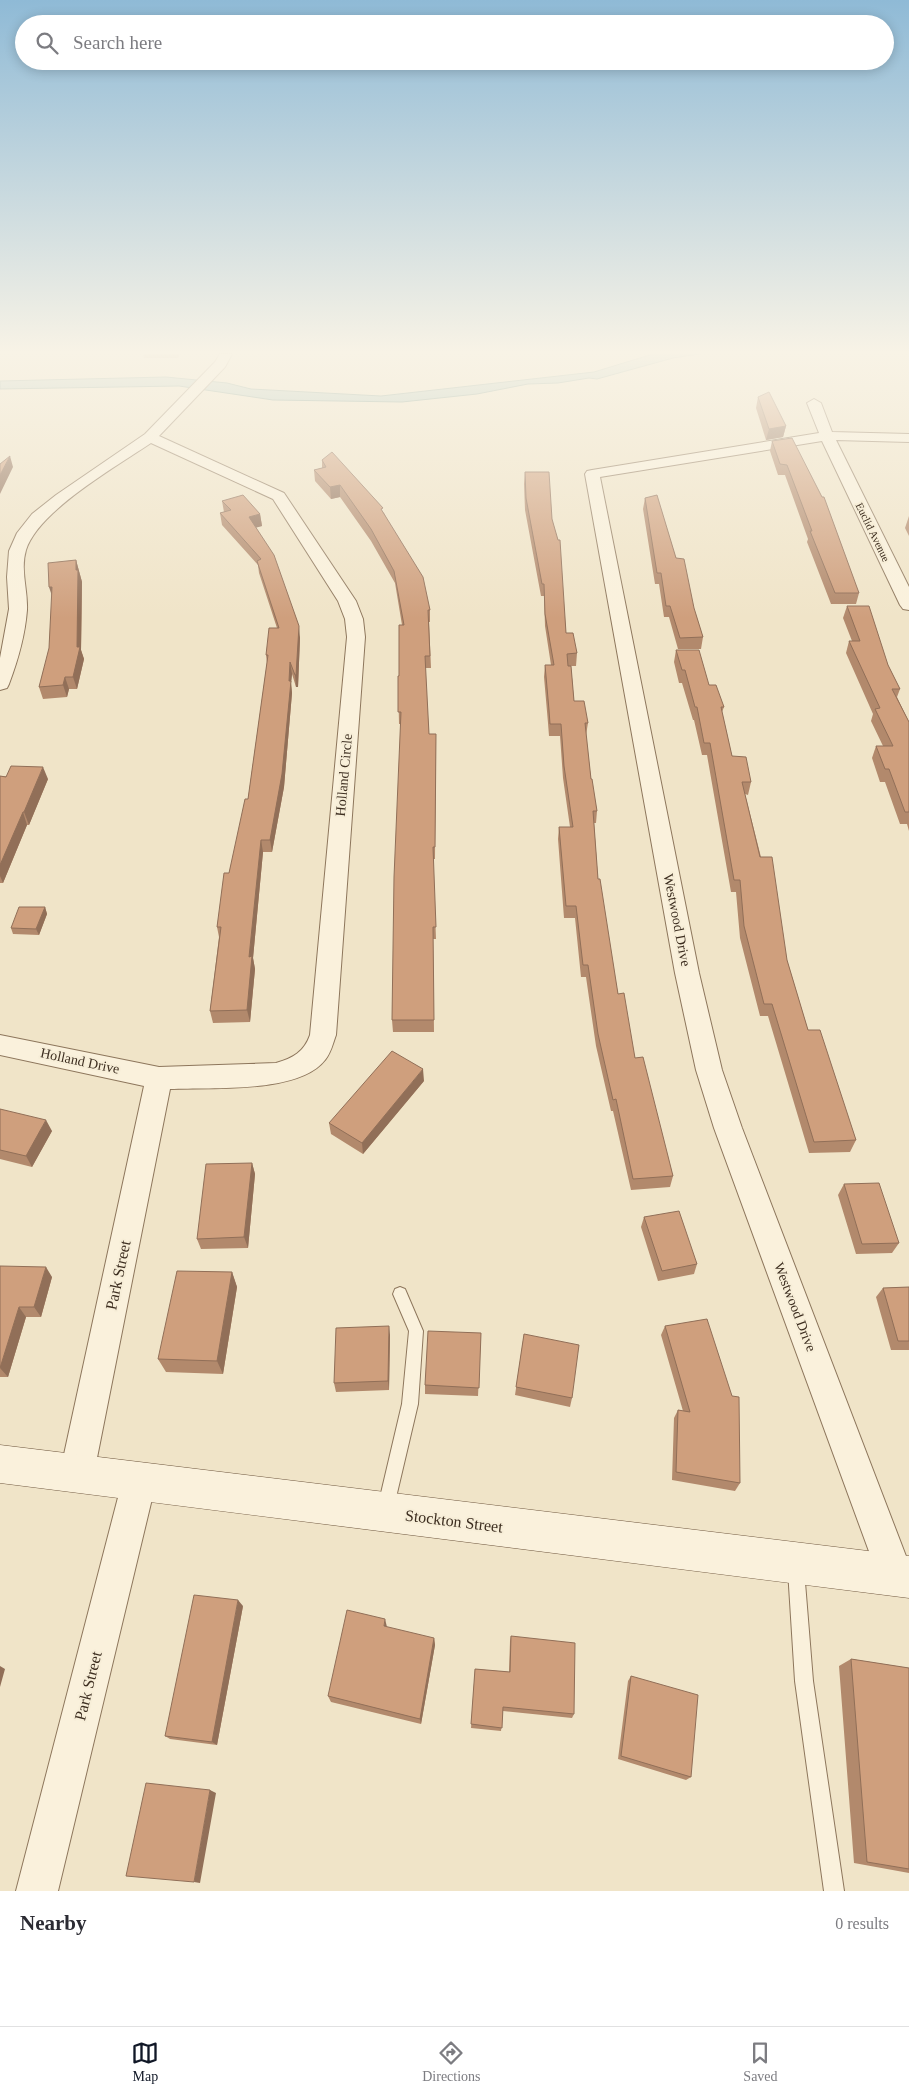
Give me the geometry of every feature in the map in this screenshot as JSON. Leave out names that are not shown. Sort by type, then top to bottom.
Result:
[{"type":"street","points":[[0,684],[12,650],[18,609],[15,577],[17,550],[25,534],[38,518],[61,498],[142,442]]},
{"type":"street","name":"Holland Circle","points":[[159,1078],[276,1074],[298,1067],[316,1053],[323,1035],[356,638],[354,618],[347,601],[279,496],[161,442]]},
{"type":"street","name":"Westwood Drive","points":[[788,442],[592,474],[687,973],[709,1070],[728,1128],[903,1577]]},
{"type":"street","name":"Euclid Avenue","points":[[830,442],[909,603]]},
{"type":"street","name":"Holland Drive","points":[[0,1045],[159,1078]]},
{"type":"street","name":"Park Street","points":[[77,1473],[159,1078]]},
{"type":"street","name":"Stockton Street","points":[[0,1464],[903,1577]]},
{"type":"street","name":"Park Street","points":[[37,1891],[139,1482]]},
{"type":"lane","points":[[385,1512],[410,1404],[416,1331],[400,1294]]},
{"type":"lane","points":[[796,1564],[804,1681],[834,1891]]},
{"type":"building","points":[[772,442],[794,442],[822,497],[824,497],[859,593],[835,593],[810,531],[812,531],[787,465],[780,464]]},
{"type":"building","points":[[332,452],[383,508],[381,509],[423,577],[430,610],[428,610],[430,656],[425,656],[429,734],[436,734],[435,847],[433,847],[436,927],[433,927],[434,1020],[392,1020],[394,877],[401,712],[398,712],[399,625],[404,625],[394,571],[371,529],[340,485],[330,487],[314,470],[326,467],[322,460]]},
{"type":"building","points":[[10,456],[0,475],[0,464]]},
{"type":"building","points":[[525,472],[549,472],[552,519],[558,540],[560,540],[566,633],[573,633],[577,653],[567,654],[568,666],[571,666],[574,701],[584,701],[588,723],[585,723],[591,779],[597,811],[593,811],[598,879],[600,879],[618,994],[624,993],[635,1058],[643,1057],[673,1176],[633,1179],[616,1099],[613,1100],[598,1034],[588,965],[583,965],[576,906],[566,906],[559,827],[573,827],[564,766],[561,724],[550,724],[545,665],[554,665],[545,614],[544,584],[542,584],[526,498]]},
{"type":"building","points":[[243,495],[260,514],[249,517],[274,555],[299,626],[296,675],[290,662],[289,681],[291,681],[282,774],[270,840],[261,840],[249,957],[252,956],[247,1010],[210,1011],[221,927],[217,927],[224,873],[229,873],[245,799],[248,799],[268,655],[266,655],[269,628],[279,628],[257,561],[261,559],[220,513],[231,510],[222,501]]},
{"type":"building","points":[[657,495],[676,558],[684,559],[694,608],[703,637],[680,638],[670,606],[666,606],[661,573],[657,573],[645,498]]},
{"type":"building","points":[[76,560],[76,570],[78,570],[77,647],[80,647],[73,677],[65,677],[63,685],[39,687],[49,648],[52,587],[49,587],[48,563]]},
{"type":"building","points":[[847,606],[869,606],[888,665],[900,689],[892,689],[909,722],[909,812],[905,812],[889,769],[885,769],[876,746],[893,746],[875,709],[880,708],[849,641],[860,641]]},
{"type":"building","points":[[676,650],[699,650],[709,685],[716,685],[724,707],[721,707],[732,756],[746,757],[751,782],[742,782],[760,857],[772,857],[787,960],[808,1030],[820,1030],[856,1140],[814,1142],[772,1004],[764,1004],[744,926],[740,880],[734,880],[710,743],[704,743],[697,707],[695,707],[685,670],[682,670]]},
{"type":"building","points":[[11,766],[43,767],[0,865],[0,776],[6,777]]},
{"type":"building","points":[[19,907],[45,907],[36,929],[11,928]]},
{"type":"building","points":[[392,1051],[423,1069],[362,1143],[329,1123]]},
{"type":"building","points":[[0,1109],[46,1120],[26,1156],[0,1150]]},
{"type":"building","points":[[252,1163],[244,1237],[197,1239],[206,1164]]},
{"type":"building","points":[[879,1183],[899,1243],[862,1244],[844,1184]]},
{"type":"building","points":[[679,1211],[697,1264],[662,1271],[644,1217]]},
{"type":"building","points":[[0,1266],[46,1267],[34,1307],[19,1307],[0,1368]]},
{"type":"building","points":[[177,1271],[232,1272],[217,1361],[158,1359]]},
{"type":"building","points":[[909,1287],[909,1341],[898,1341],[883,1288]]},
{"type":"building","points":[[707,1319],[732,1396],[739,1397],[740,1483],[676,1472],[678,1410],[690,1412],[665,1326]]},
{"type":"building","points":[[389,1326],[388,1381],[334,1383],[336,1328]]},
{"type":"building","points":[[428,1331],[481,1333],[479,1388],[425,1385]]},
{"type":"building","points":[[524,1334],[579,1345],[572,1398],[516,1387]]},
{"type":"building","points":[[194,1595],[238,1600],[212,1742],[165,1736]]},
{"type":"building","points":[[347,1610],[385,1619],[384,1626],[434,1638],[420,1719],[328,1696]]},
{"type":"building","points":[[511,1636],[575,1643],[574,1714],[503,1707],[502,1728],[471,1724],[475,1669],[510,1672]]},
{"type":"building","points":[[851,1659],[909,1668],[909,1869],[867,1862]]},
{"type":"building","points":[[631,1676],[698,1695],[691,1777],[621,1756]]},
{"type":"building","points":[[146,1783],[210,1790],[194,1882],[126,1876]]}]
